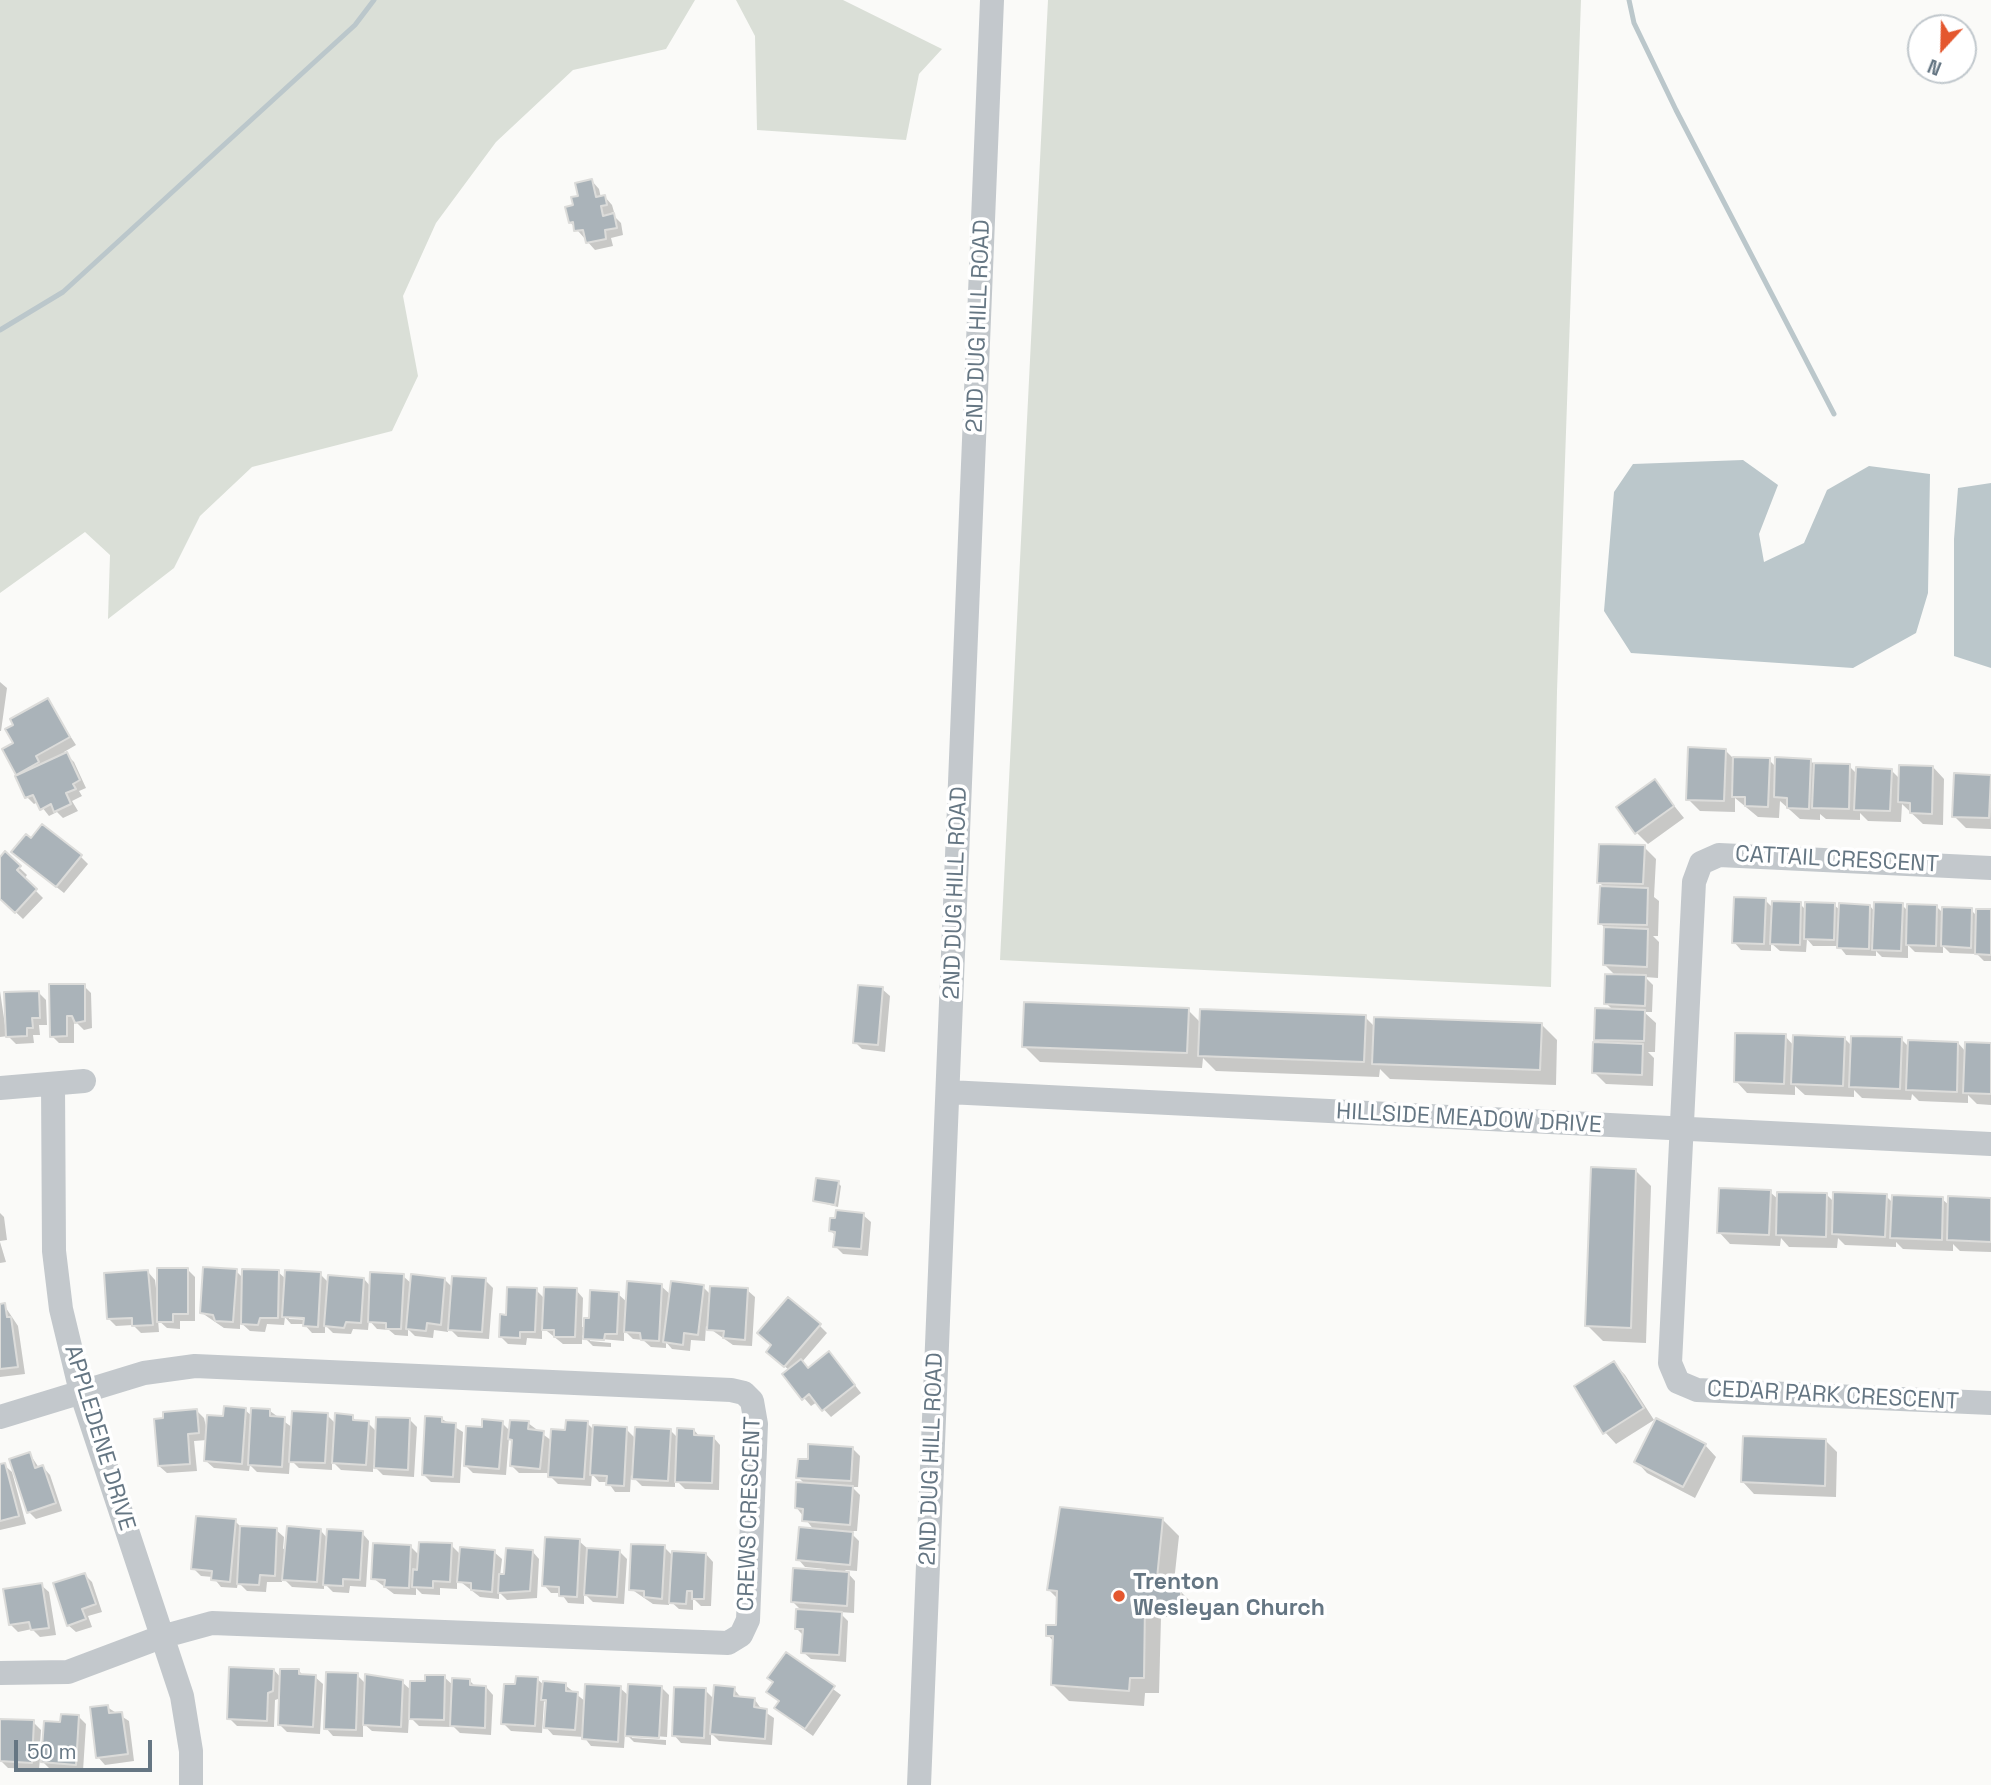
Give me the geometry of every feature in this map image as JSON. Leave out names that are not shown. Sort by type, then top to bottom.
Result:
[{"type":"street","name":"2ND DUG HILL ROAD","points":[[919,1785],[992,0]]},
{"type":"street","name":"CATTAIL CRESCENT","points":[[1684,1130],[1694,882],[1702,863],[1719,855],[1991,868]]},
{"type":"street","points":[[0,1088],[84,1081]]},
{"type":"street","name":"APPLEDENE DRIVE","points":[[53,1084],[56,1279],[81,1392],[182,1696],[191,1751],[191,1785]]},
{"type":"street","name":"HILLSIDE MEADOW DRIVE","points":[[948,1092],[1991,1144]]},
{"type":"street","name":"CEDAR PARK CRESCENT","points":[[1684,1130],[1671,1363],[1678,1382],[1697,1390],[1991,1403]]},
{"type":"street","name":"CREWS CRESCENT","points":[[81,1392],[156,1371],[230,1367],[731,1390],[744,1393],[755,1411],[748,1620],[741,1635],[728,1643],[212,1623],[161,1637]]},
{"type":"street","points":[[0,1417],[81,1392]]},
{"type":"street","points":[[0,1673],[68,1672],[161,1637]]},
{"type":"shaded area","points":[[0,0],[695,0],[666,49],[573,70],[496,142],[436,223],[403,296],[418,376],[392,431],[252,467],[200,516],[174,568],[108,619],[110,555],[85,532],[0,593]]},
{"type":"shaded area","points":[[736,0],[843,0],[942,49],[919,74],[906,140],[757,130],[755,36]]},
{"type":"shaded area","points":[[1048,0],[1581,0],[1557,691],[1551,987],[1000,960]]},
{"type":"shaded area","points":[[1743,460],[1778,485],[1759,534],[1764,562],[1804,543],[1827,490],[1869,466],[1930,474],[1928,593],[1916,633],[1853,668],[1631,653],[1604,611],[1614,492],[1633,464]]},
{"type":"shaded area","points":[[1991,483],[1991,668],[1954,656],[1954,539],[1958,488]]},
{"type":"building","points":[[592,179],[596,197],[605,195],[607,205],[601,206],[603,216],[614,213],[617,228],[605,230],[606,239],[586,243],[583,230],[574,231],[573,222],[569,223],[565,207],[573,205],[571,197],[578,196],[575,183]]},
{"type":"building","points":[[48,698],[70,737],[36,756],[39,762],[16,775],[2,749],[13,743],[5,729],[13,725],[10,719]]},
{"type":"building","points":[[1688,747],[1726,749],[1724,801],[1686,800]]},
{"type":"building","points":[[67,752],[80,780],[73,784],[76,789],[66,793],[71,804],[54,812],[51,804],[40,810],[33,795],[25,798],[15,776]]},
{"type":"building","points":[[1733,757],[1770,758],[1768,807],[1745,806],[1745,797],[1732,797]]},
{"type":"building","points":[[1775,757],[1811,759],[1809,809],[1787,808],[1787,798],[1774,797]]},
{"type":"building","points":[[1814,763],[1850,764],[1849,809],[1812,808]]},
{"type":"building","points":[[1899,765],[1933,766],[1932,814],[1910,813],[1910,803],[1898,802]]},
{"type":"building","points":[[1856,767],[1892,769],[1890,811],[1854,810]]},
{"type":"building","points":[[1954,773],[1991,775],[1989,818],[1952,817]]},
{"type":"building","points":[[1655,779],[1674,806],[1635,834],[1616,807]]},
{"type":"building","points":[[42,824],[82,855],[56,887],[11,852],[26,834],[31,838]]},
{"type":"building","points":[[1599,844],[1645,845],[1643,884],[1597,883]]},
{"type":"building","points":[[5,851],[21,866],[17,870],[37,889],[15,913],[0,899],[0,857]]},
{"type":"building","points":[[1600,886],[1648,888],[1647,925],[1598,924]]},
{"type":"building","points":[[1734,897],[1766,898],[1764,944],[1732,943]]},
{"type":"building","points":[[1772,901],[1801,902],[1800,945],[1770,944]]},
{"type":"building","points":[[1805,902],[1835,903],[1834,940],[1804,939]]},
{"type":"building","points":[[1874,902],[1903,903],[1901,951],[1872,950]]},
{"type":"building","points":[[1839,903],[1870,905],[1869,949],[1837,948]]},
{"type":"building","points":[[1907,904],[1937,905],[1936,946],[1906,945]]},
{"type":"building","points":[[1942,907],[1972,908],[1971,948],[1941,946]]},
{"type":"building","points":[[1976,909],[1991,909],[1991,955],[1975,954]]},
{"type":"building","points":[[1604,927],[1648,929],[1647,967],[1603,965]]},
{"type":"building","points":[[1605,974],[1646,975],[1645,1006],[1604,1004]]},
{"type":"building","points":[[49,984],[85,984],[85,1021],[75,1023],[72,1016],[67,1016],[67,1036],[50,1037]]},
{"type":"building","points":[[858,985],[883,987],[878,1045],[853,1043]]},
{"type":"building","points":[[39,991],[40,1018],[32,1018],[33,1028],[27,1028],[27,1036],[6,1037],[4,992]]},
{"type":"building","points":[[1024,1002],[1189,1008],[1187,1053],[1022,1047]]},
{"type":"building","points":[[1595,1008],[1645,1010],[1644,1041],[1594,1040]]},
{"type":"building","points":[[1200,1009],[1366,1015],[1364,1062],[1198,1056]]},
{"type":"building","points":[[1374,1017],[1542,1023],[1540,1070],[1372,1064]]},
{"type":"building","points":[[1735,1033],[1786,1034],[1784,1084],[1734,1082]]},
{"type":"building","points":[[1793,1035],[1845,1037],[1843,1086],[1791,1084]]},
{"type":"building","points":[[1851,1036],[1902,1037],[1900,1089],[1849,1087]]},
{"type":"building","points":[[1908,1040],[1958,1042],[1957,1092],[1906,1090]]},
{"type":"building","points":[[1593,1042],[1643,1044],[1642,1075],[1592,1073]]},
{"type":"building","points":[[1965,1042],[1991,1043],[1991,1094],[1963,1093]]},
{"type":"building","points":[[1591,1167],[1636,1169],[1631,1328],[1585,1326]]},
{"type":"building","points":[[816,1178],[839,1181],[835,1205],[813,1201]]},
{"type":"building","points":[[1719,1188],[1771,1190],[1769,1235],[1717,1233]]},
{"type":"building","points":[[1777,1192],[1827,1193],[1826,1237],[1776,1235]]},
{"type":"building","points":[[1833,1192],[1887,1194],[1885,1237],[1832,1234]]},
{"type":"building","points":[[1892,1195],[1943,1197],[1942,1240],[1890,1238]]},
{"type":"building","points":[[1948,1196],[1991,1198],[1991,1242],[1947,1240]]},
{"type":"building","points":[[836,1210],[864,1213],[861,1249],[833,1247],[835,1232],[829,1231],[830,1218],[835,1218]]},
{"type":"building","points":[[203,1267],[237,1269],[233,1322],[215,1321],[213,1315],[200,1313]]},
{"type":"building","points":[[157,1268],[188,1268],[188,1314],[173,1314],[173,1322],[157,1322]]},
{"type":"building","points":[[242,1269],[279,1270],[278,1318],[260,1318],[258,1325],[241,1324]]},
{"type":"building","points":[[148,1270],[153,1325],[132,1326],[132,1318],[107,1319],[104,1273]]},
{"type":"building","points":[[285,1270],[321,1272],[318,1327],[303,1326],[304,1318],[282,1317]]},
{"type":"building","points":[[370,1272],[404,1274],[401,1329],[386,1329],[386,1323],[368,1322]]},
{"type":"building","points":[[411,1274],[445,1278],[441,1325],[427,1323],[426,1331],[406,1329]]},
{"type":"building","points":[[328,1275],[364,1278],[361,1323],[346,1322],[344,1328],[324,1326]]},
{"type":"building","points":[[452,1276],[486,1278],[482,1332],[448,1330]]},
{"type":"building","points":[[627,1281],[662,1284],[659,1341],[641,1340],[640,1333],[624,1332]]},
{"type":"building","points":[[671,1281],[704,1285],[698,1335],[684,1333],[683,1345],[663,1342]]},
{"type":"building","points":[[710,1286],[748,1288],[745,1340],[723,1338],[724,1331],[707,1330]]},
{"type":"building","points":[[507,1287],[537,1288],[535,1332],[520,1332],[520,1338],[499,1337],[500,1314],[506,1315]]},
{"type":"building","points":[[544,1287],[577,1288],[575,1337],[554,1337],[554,1330],[542,1330]]},
{"type":"building","points":[[590,1290],[619,1292],[617,1334],[605,1334],[604,1340],[583,1339],[584,1318],[589,1318]]},
{"type":"building","points":[[788,1297],[821,1324],[784,1367],[766,1352],[771,1345],[757,1333]]},
{"type":"building","points":[[5,1303],[7,1317],[11,1317],[18,1367],[0,1369],[0,1304]]},
{"type":"building","points":[[829,1351],[855,1385],[822,1411],[809,1394],[802,1400],[782,1374],[801,1359],[808,1368]]},
{"type":"building","points":[[1614,1361],[1644,1408],[1603,1434],[1574,1386]]},
{"type":"building","points":[[224,1406],[246,1408],[242,1464],[204,1461],[207,1415],[223,1416]]},
{"type":"building","points":[[251,1408],[270,1409],[270,1416],[285,1417],[282,1467],[248,1465]]},
{"type":"building","points":[[197,1409],[199,1433],[188,1434],[190,1464],[158,1466],[154,1419],[163,1418],[163,1412]]},
{"type":"building","points":[[292,1411],[328,1413],[325,1463],[289,1462]]},
{"type":"building","points":[[335,1413],[353,1415],[353,1420],[369,1421],[366,1465],[332,1463]]},
{"type":"building","points":[[425,1416],[442,1417],[442,1422],[456,1423],[453,1477],[422,1475]]},
{"type":"building","points":[[376,1417],[410,1418],[408,1470],[374,1468]]},
{"type":"building","points":[[1656,1418],[1706,1444],[1683,1487],[1634,1462]]},
{"type":"building","points":[[482,1419],[503,1421],[499,1469],[464,1466],[466,1426],[482,1427]]},
{"type":"building","points":[[510,1420],[529,1421],[528,1429],[544,1431],[540,1469],[510,1466]]},
{"type":"building","points":[[566,1420],[588,1421],[584,1479],[548,1477],[551,1429],[565,1430]]},
{"type":"building","points":[[593,1425],[627,1427],[624,1486],[606,1485],[607,1476],[590,1475]]},
{"type":"building","points":[[635,1427],[671,1429],[668,1481],[632,1479]]},
{"type":"building","points":[[677,1428],[694,1429],[694,1435],[714,1436],[712,1483],[675,1482]]},
{"type":"building","points":[[1743,1436],[1826,1439],[1825,1486],[1741,1482]]},
{"type":"building","points":[[808,1444],[853,1447],[851,1481],[796,1478],[798,1459],[808,1459]]},
{"type":"building","points":[[30,1452],[35,1468],[43,1465],[56,1503],[27,1513],[9,1459]]},
{"type":"building","points":[[5,1463],[19,1516],[0,1521],[0,1464]]},
{"type":"building","points":[[796,1482],[853,1486],[850,1525],[802,1521],[803,1509],[795,1508]]},
{"type":"building","name":"Trenton Wesleyan Church","points":[[1060,1507],[1163,1518],[1156,1588],[1181,1590],[1181,1602],[1145,1602],[1144,1678],[1130,1678],[1129,1691],[1051,1685],[1053,1636],[1046,1636],[1046,1625],[1056,1625],[1057,1591],[1047,1590]]},
{"type":"building","points":[[196,1516],[236,1519],[230,1582],[211,1580],[212,1571],[191,1569]]},
{"type":"building","points":[[240,1526],[277,1528],[275,1576],[260,1575],[259,1585],[237,1584]]},
{"type":"building","points":[[287,1526],[321,1529],[317,1582],[282,1580]]},
{"type":"building","points":[[799,1527],[853,1532],[850,1565],[796,1560]]},
{"type":"building","points":[[327,1529],[363,1531],[360,1580],[343,1579],[343,1586],[323,1585]]},
{"type":"building","points":[[545,1537],[580,1539],[577,1597],[559,1596],[559,1587],[542,1586]]},
{"type":"building","points":[[419,1542],[452,1543],[450,1582],[433,1581],[433,1588],[412,1587],[413,1569],[417,1570]]},
{"type":"building","points":[[373,1543],[411,1545],[409,1588],[384,1587],[385,1580],[371,1579]]},
{"type":"building","points":[[631,1544],[665,1545],[662,1599],[644,1597],[644,1591],[629,1590]]},
{"type":"building","points":[[460,1547],[495,1550],[492,1592],[471,1590],[471,1583],[457,1582]]},
{"type":"building","points":[[506,1548],[533,1550],[530,1591],[498,1593],[499,1574],[504,1574]]},
{"type":"building","points":[[587,1548],[620,1550],[617,1597],[584,1595]]},
{"type":"building","points":[[672,1551],[706,1553],[704,1599],[692,1599],[692,1591],[687,1591],[686,1604],[669,1603]]},
{"type":"building","points":[[793,1568],[849,1572],[847,1606],[791,1602]]},
{"type":"building","points":[[85,1573],[96,1604],[82,1609],[86,1619],[67,1626],[53,1583]]},
{"type":"building","points":[[42,1583],[49,1628],[31,1630],[29,1622],[9,1625],[3,1589]]},
{"type":"building","points":[[796,1609],[842,1612],[839,1655],[801,1653],[803,1629],[795,1629]]},
{"type":"building","points":[[786,1652],[835,1686],[805,1729],[774,1708],[779,1701],[766,1692],[773,1682],[767,1678]]},
{"type":"building","points":[[229,1667],[274,1669],[273,1691],[268,1693],[267,1721],[227,1719]]},
{"type":"building","points":[[280,1669],[299,1669],[299,1674],[316,1675],[313,1727],[278,1725]]},
{"type":"building","points":[[326,1672],[358,1673],[356,1730],[324,1729]]},
{"type":"building","points":[[365,1674],[403,1680],[401,1727],[363,1725]]},
{"type":"building","points":[[425,1675],[445,1675],[444,1720],[409,1719],[410,1681],[425,1681]]},
{"type":"building","points":[[516,1676],[538,1677],[535,1726],[501,1724],[504,1684],[515,1684]]},
{"type":"building","points":[[452,1678],[470,1679],[470,1685],[486,1686],[485,1728],[450,1726]]},
{"type":"building","points":[[543,1681],[566,1683],[566,1691],[578,1692],[575,1730],[544,1728],[546,1700],[541,1700]]},
{"type":"building","points":[[585,1684],[621,1686],[618,1742],[582,1739]]},
{"type":"building","points":[[628,1684],[662,1686],[659,1738],[625,1736]]},
{"type":"building","points":[[714,1685],[735,1687],[734,1696],[755,1698],[754,1707],[767,1709],[765,1739],[710,1734]]},
{"type":"building","points":[[674,1687],[706,1688],[704,1738],[672,1736]]},
{"type":"building","points":[[108,1705],[109,1713],[122,1712],[128,1754],[96,1758],[90,1707]]},
{"type":"building","points":[[61,1714],[79,1715],[76,1765],[41,1762],[44,1721],[60,1722]]},
{"type":"building","points":[[0,1719],[34,1720],[32,1763],[0,1761]]},
{"type":"waterway","points":[[0,330],[63,292],[355,25],[374,0]]},
{"type":"waterway","points":[[1629,0],[1634,23],[1676,110],[1834,414]]},
{"type":"place","name":"Trenton Wesleyan Church","points":[[1119,1596]]}]
